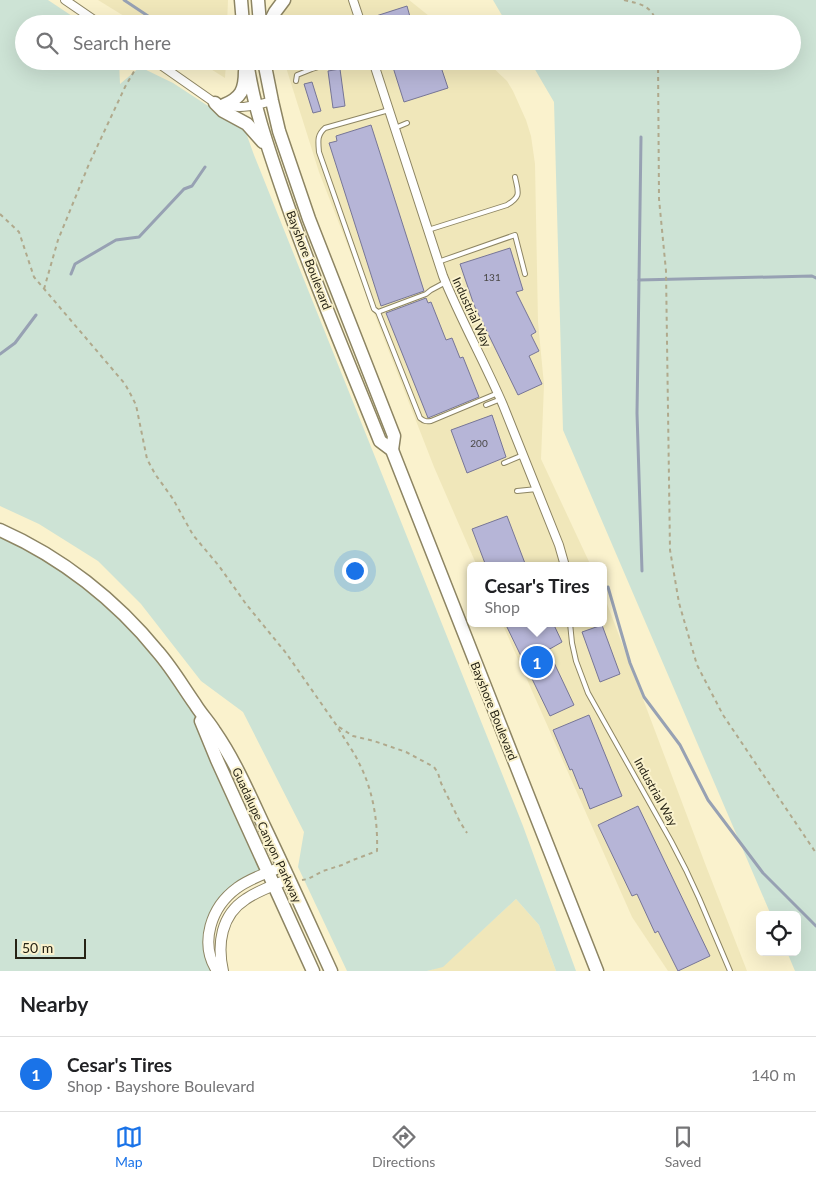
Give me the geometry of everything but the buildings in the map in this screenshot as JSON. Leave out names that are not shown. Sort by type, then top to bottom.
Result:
[{"type":"main road","points":[[241,0],[242,15]]},
{"type":"main road","points":[[258,0],[259,15]]},
{"type":"main road","points":[[274,15],[284,0]]},
{"type":"main road","points":[[246,70],[240,96],[233,102],[219,104],[223,111],[254,130],[269,150]]},
{"type":"main road","name":"Bayshore Boulevard","points":[[248,70],[264,135],[294,224],[380,441],[392,450]]},
{"type":"main road","name":"Bayshore Boulevard","points":[[266,70],[279,131],[309,218],[394,436],[392,450],[597,971]]},
{"type":"main road","name":"Guadalupe Canyon Parkway","points":[[0,530],[27,543],[64,565],[87,582],[114,605],[144,635],[171,669],[215,731],[231,759],[331,971]]},
{"type":"main road","name":"Guadalupe Canyon Parkway","points":[[195,704],[217,760],[313,971]]},
{"type":"street","points":[[65,0],[87,15]]},
{"type":"street","points":[[353,0],[358,15]]},
{"type":"street","points":[[168,70],[219,104],[240,107],[272,101]]},
{"type":"street","name":"Industrial Way","points":[[376,70],[438,262],[456,306],[499,396],[537,488],[564,562]]},
{"type":"street","points":[[217,971],[210,958],[208,948],[209,930],[218,909],[226,898],[246,882],[283,866]]},
{"type":"street","points":[[223,971],[220,958],[221,936],[236,907],[252,895],[289,879]]},
{"type":"lane","points":[[296,81],[297,76],[310,70]]},
{"type":"lane","points":[[389,110],[325,128],[320,132],[318,141],[319,152],[374,309],[378,312],[422,420],[431,422],[499,396]]},
{"type":"lane","points":[[395,128],[407,123]]},
{"type":"lane","points":[[428,230],[507,205],[517,198],[518,192],[515,177]]},
{"type":"lane","points":[[438,262],[515,235],[525,274]]},
{"type":"lane","points":[[378,312],[426,294],[446,282]]},
{"type":"lane","points":[[486,405],[499,396]]},
{"type":"lane","points":[[504,463],[523,455]]},
{"type":"lane","points":[[517,491],[537,488]]},
{"type":"lane","name":"Industrial Way","points":[[570,627],[576,661],[588,693],[678,856],[699,898],[730,971]]},
{"type":"path","points":[[624,0],[645,6],[653,15]]},
{"type":"path","points":[[44,289],[58,240],[88,164],[135,70]]},
{"type":"path","points":[[658,70],[659,191],[666,271],[670,550],[679,603],[697,664],[723,715],[816,853]]},
{"type":"path","points":[[0,214],[19,232],[34,277],[125,384],[136,406],[147,459],[173,499],[193,535],[286,653],[337,726],[359,762],[374,807],[378,834],[377,851],[323,871],[308,879],[289,879]]},
{"type":"path","points":[[337,726],[353,736],[406,752],[434,767],[467,833]]},
{"type":"shaded area","points":[[98,0],[228,0],[227,15],[122,15]]},
{"type":"shaded area","points":[[277,0],[409,0],[428,15],[276,15]]},
{"type":"shaded area","points":[[212,70],[225,70],[225,78]]},
{"type":"shaded area","points":[[287,70],[495,70],[507,81],[526,120],[531,136],[535,164],[538,322],[544,385],[541,459],[589,562],[475,562],[434,467],[319,172]]},
{"type":"shaded area","points":[[607,604],[747,971],[668,971],[632,917],[504,627],[607,627]]},
{"type":"shaded area","points":[[516,899],[539,925],[556,971],[427,971],[443,966]]},
{"type":"green space","points":[[0,0],[48,0],[70,15],[15,15],[15,70],[119,70],[120,84],[136,70],[146,70],[173,83],[245,130],[523,826],[576,971],[556,971],[539,925],[516,899],[443,967],[427,971],[347,971],[298,867],[304,832],[243,712],[201,681],[141,604],[98,561],[39,524],[0,506]]},
{"type":"green space","points":[[493,0],[816,0],[816,971],[795,971],[789,956],[801,956],[801,911],[769,911],[563,430],[554,102],[535,70],[801,70],[801,15],[502,15]]},
{"type":"green space","points":[[0,530],[81,577],[183,686],[269,873],[236,889],[209,930],[217,971],[0,971]]},
{"type":"waterway","points":[[124,0],[146,15]]},
{"type":"waterway","points":[[641,137],[639,280],[812,276],[816,278]]},
{"type":"waterway","points":[[71,274],[75,264],[116,240],[139,237],[184,189],[192,186],[205,167]]},
{"type":"waterway","points":[[639,280],[637,413],[642,571]]},
{"type":"waterway","points":[[0,354],[15,343],[36,315]]},
{"type":"waterway","points":[[608,587],[630,663],[644,697],[680,745],[708,800],[763,873],[816,926]]},
{"type":"place","name":"Cesar's Tires","points":[[537,662]]}]
